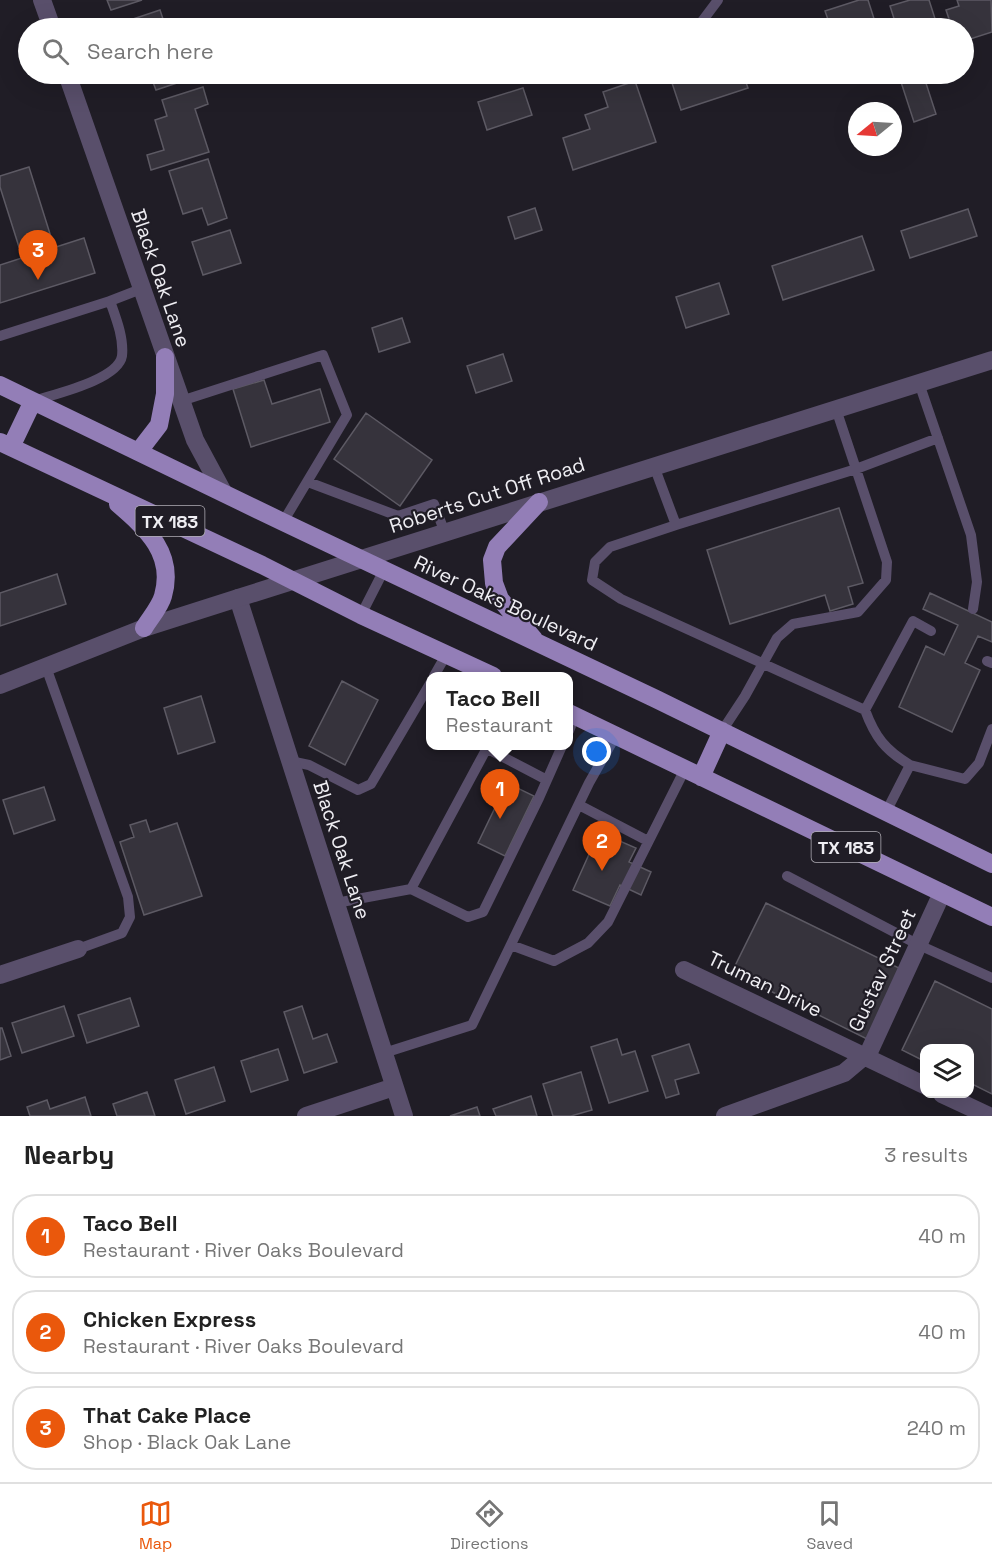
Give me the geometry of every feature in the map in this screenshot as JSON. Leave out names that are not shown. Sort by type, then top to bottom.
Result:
[{"type":"main road","points":[[139,452],[159,425],[165,394],[165,357]]},
{"type":"main road","name":"River Oaks Boulevard","points":[[0,385],[722,731],[992,864]]},
{"type":"main road","points":[[5,445],[33,401]]},
{"type":"main road","name":"TX 183","points":[[5,445],[99,487],[361,615],[484,672]]},
{"type":"main road","points":[[99,487],[144,526],[162,552],[166,577],[163,597],[144,628]]},
{"type":"main road","points":[[537,643],[518,618],[500,600],[494,583],[492,560],[497,547],[539,502]]},
{"type":"main road","name":"TX 183","points":[[573,721],[615,737],[693,773],[992,917]]},
{"type":"main road","points":[[693,773],[722,731]]},
{"type":"street","points":[[42,0],[48,18]]},
{"type":"street","name":"Black Oak Lane","points":[[70,84],[195,440],[224,492]]},
{"type":"street","name":"Roberts Cut Off Road","points":[[0,685],[144,628],[992,360]]},
{"type":"street","name":"Black Oak Lane","points":[[238,598],[404,1116]]},
{"type":"street","name":"Gustav Street","points":[[725,1116],[844,1073],[869,1052],[942,893]]},
{"type":"street","points":[[0,975],[78,949]]},
{"type":"street","name":"Truman Drive","points":[[684,970],[920,1083]]},
{"type":"street","points":[[306,1116],[394,1087]]},
{"type":"street","points":[[951,1098],[989,1116]]},
{"type":"lane","points":[[704,18],[718,0]]},
{"type":"lane","points":[[0,336],[141,289]]},
{"type":"lane","points":[[33,401],[90,382],[112,372],[122,358],[121,334],[110,301]]},
{"type":"lane","points":[[181,401],[323,355],[347,415],[283,522]]},
{"type":"lane","points":[[919,383],[971,535],[977,582],[973,609]]},
{"type":"lane","points":[[722,731],[745,696],[777,638],[793,624],[858,612],[886,580],[887,562],[836,409]]},
{"type":"lane","points":[[938,438],[856,469],[610,547],[595,562],[592,580],[621,599],[865,710],[877,737],[891,754],[910,765],[965,779],[979,763],[992,729]]},
{"type":"lane","points":[[654,466],[676,525]]},
{"type":"lane","points":[[308,482],[398,516],[434,504],[445,533]]},
{"type":"lane","points":[[361,615],[384,570]]},
{"type":"lane","points":[[865,710],[913,621],[931,631]]},
{"type":"lane","points":[[436,672],[446,654]]},
{"type":"lane","points":[[46,667],[128,897],[130,917],[122,933],[78,949]]},
{"type":"lane","points":[[290,761],[309,765],[358,790],[371,784],[426,690]]},
{"type":"lane","points":[[384,1053],[472,1025],[579,805],[615,737]]},
{"type":"lane","points":[[411,890],[485,750]]},
{"type":"lane","points":[[492,750],[547,780]]},
{"type":"lane","points":[[336,903],[411,890],[468,917],[483,912],[560,750]]},
{"type":"lane","points":[[886,812],[910,765]]},
{"type":"lane","points":[[511,945],[554,961],[588,943],[608,922],[648,841],[693,773]]},
{"type":"lane","points":[[579,805],[648,841]]},
{"type":"lane","points":[[787,876],[919,945],[992,978]]},
{"type":"building","points":[[107,0],[142,0],[111,10]]},
{"type":"building","points":[[859,0],[868,0],[874,18],[827,18],[825,11]]},
{"type":"building","points":[[910,0],[929,0],[935,18],[894,18],[890,6]]},
{"type":"building","points":[[957,0],[991,0],[992,32],[974,38],[974,18],[949,18],[946,10],[959,6]]},
{"type":"building","points":[[160,10],[163,18],[136,18]]},
{"type":"building","points":[[154,84],[174,84],[156,90]]},
{"type":"building","points":[[626,84],[636,84],[656,142],[573,170],[563,138],[590,129],[585,115],[608,107],[603,92]]},
{"type":"building","points":[[672,84],[747,84],[748,88],[681,110]]},
{"type":"building","points":[[902,84],[926,84],[936,114],[914,122]]},
{"type":"building","points":[[203,87],[208,104],[195,109],[209,152],[151,170],[147,155],[164,150],[155,120],[167,116],[162,100]]},
{"type":"building","points":[[523,88],[532,115],[487,130],[478,102]]},
{"type":"building","points":[[208,159],[227,218],[208,225],[202,208],[183,214],[169,171]]},
{"type":"building","points":[[29,167],[51,237],[19,247],[0,187],[0,176]]},
{"type":"building","points":[[535,208],[542,230],[515,239],[508,217]]},
{"type":"building","points":[[968,209],[977,236],[910,258],[901,231]]},
{"type":"building","points":[[230,230],[241,263],[203,275],[192,242]]},
{"type":"building","points":[[862,236],[874,270],[783,300],[772,266]]},
{"type":"building","points":[[84,238],[95,273],[0,303],[0,265]]},
{"type":"building","points":[[719,283],[729,314],[686,328],[676,297]]},
{"type":"building","points":[[402,318],[410,342],[379,352],[372,328]]},
{"type":"building","points":[[503,354],[512,381],[476,393],[467,366]]},
{"type":"building","points":[[264,380],[272,404],[320,389],[330,422],[251,447],[233,389]]},
{"type":"building","points":[[366,413],[432,460],[400,506],[334,459]]},
{"type":"building","points":[[839,508],[863,583],[848,587],[853,604],[830,611],[825,595],[730,624],[707,550]]},
{"type":"building","points":[[57,574],[66,604],[0,626],[0,593]]},
{"type":"building","points":[[930,593],[992,622],[992,642],[978,636],[965,663],[980,670],[952,732],[899,707],[926,646],[944,655],[958,625],[923,609]]},
{"type":"building","points":[[342,681],[378,700],[345,765],[309,746]]},
{"type":"building","points":[[201,696],[215,742],[178,754],[164,708]]},
{"type":"building","points":[[507,783],[534,796],[505,856],[478,843]]},
{"type":"building","points":[[44,787],[55,820],[14,834],[3,800]]},
{"type":"building","points":[[146,820],[150,832],[177,823],[202,896],[144,915],[120,842],[134,837],[130,825]]},
{"type":"building","points":[[599,832],[636,848],[629,862],[651,872],[641,895],[620,885],[610,906],[573,890]]},
{"type":"building","points":[[766,903],[901,969],[867,1039],[732,972]]},
{"type":"building","points":[[935,981],[992,1009],[992,1094],[974,1085],[974,1044],[920,1044],[920,1059],[902,1050]]},
{"type":"building","points":[[130,998],[139,1026],[87,1043],[78,1015]]},
{"type":"building","points":[[64,1006],[74,1036],[22,1053],[12,1023]]},
{"type":"building","points":[[302,1006],[313,1039],[327,1034],[337,1062],[304,1073],[284,1012]]},
{"type":"building","points":[[0,1028],[2,1028],[11,1056],[0,1060]]},
{"type":"building","points":[[617,1039],[622,1055],[635,1051],[648,1091],[609,1103],[591,1047]]},
{"type":"building","points":[[689,1044],[699,1073],[675,1080],[679,1094],[666,1098],[652,1056]]},
{"type":"building","points":[[278,1049],[288,1080],[251,1092],[241,1061]]},
{"type":"building","points":[[214,1067],[225,1101],[186,1114],[175,1080]]},
{"type":"building","points":[[581,1072],[592,1110],[571,1116],[553,1116],[543,1084]]},
{"type":"building","points":[[147,1092],[155,1116],[117,1116],[113,1104]]},
{"type":"building","points":[[531,1096],[537,1116],[496,1116],[493,1109]]},
{"type":"building","points":[[85,1097],[91,1116],[30,1116],[27,1107],[47,1100],[50,1109]]},
{"type":"building","points":[[477,1107],[480,1116],[450,1116]]},
{"type":"place","name":"That Cake Place","points":[[38,280]]},
{"type":"place","name":"Taco Bell","points":[[500,819]]},
{"type":"place","name":"Chicken Express","points":[[602,871]]}]
